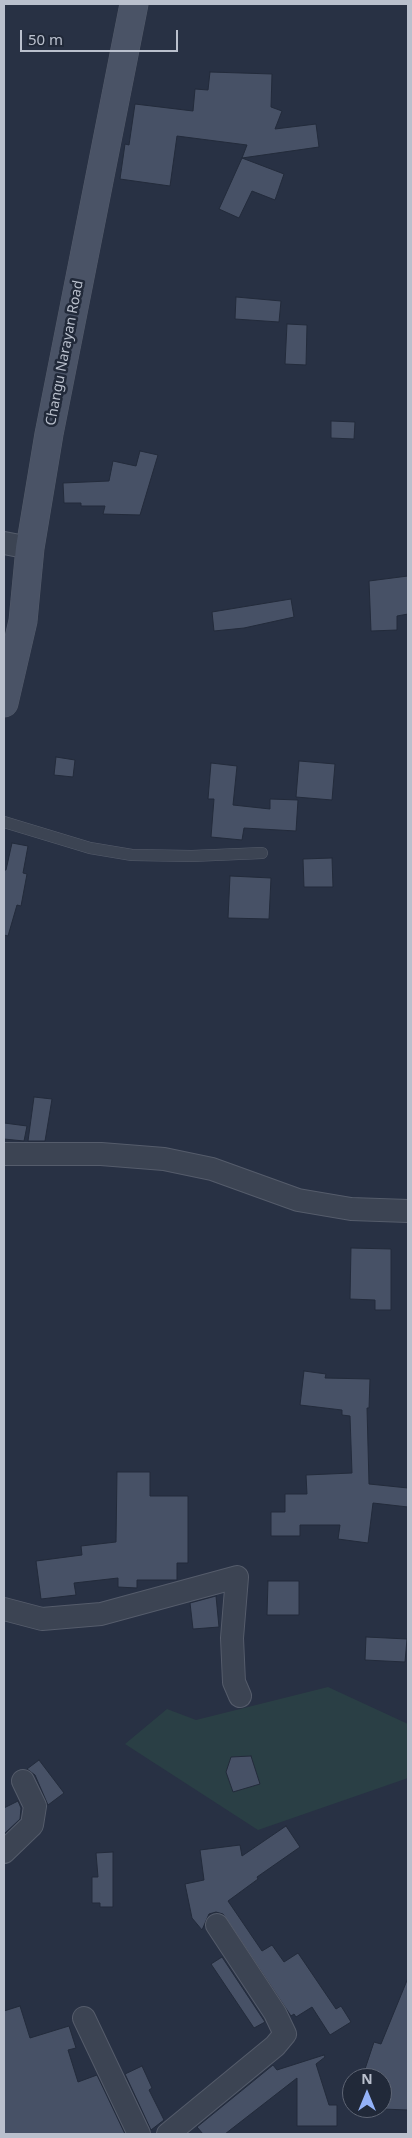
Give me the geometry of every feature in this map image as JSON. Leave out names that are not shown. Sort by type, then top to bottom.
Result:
[{"type":"main road","name":"Changu Narayan Road","points":[[4,703],[23,622],[17,545],[49,434],[134,4]]},
{"type":"street","points":[[4,1154],[101,1154],[164,1159],[212,1169],[298,1200],[351,1209],[408,1211]]},
{"type":"street","points":[[4,1609],[42,1618],[101,1614],[237,1577],[232,1638],[234,1682],[240,1696]]},
{"type":"street","points":[[4,1852],[32,1825],[35,1806],[23,1781]]},
{"type":"street","points":[[168,2134],[275,2046],[286,2034],[275,2013],[218,1925]]},
{"type":"street","points":[[84,2018],[139,2134]]},
{"type":"lane","points":[[4,822],[90,848],[132,855],[192,856],[262,853]]},
{"type":"green space","points":[[328,1687],[408,1724],[408,1778],[258,1830],[125,1744],[167,1709],[196,1720]]},
{"type":"building","points":[[210,72],[272,74],[271,107],[282,111],[275,129],[316,124],[319,147],[242,158],[247,145],[177,136],[170,186],[120,179],[125,144],[129,145],[135,104],[193,111],[195,89],[208,90]]},
{"type":"building","points":[[242,158],[284,174],[275,200],[252,191],[239,218],[219,209]]},
{"type":"building","points":[[236,297],[281,301],[279,322],[235,319]]},
{"type":"building","points":[[287,324],[307,325],[306,365],[285,364]]},
{"type":"building","points":[[331,421],[355,422],[354,439],[331,438]]},
{"type":"building","points":[[140,451],[158,455],[140,515],[103,514],[105,506],[81,506],[81,503],[64,503],[63,483],[109,481],[113,461],[136,466]]},
{"type":"building","points":[[408,576],[408,614],[397,616],[397,630],[371,631],[369,581]]},
{"type":"building","points":[[291,599],[294,617],[244,628],[214,631],[212,612]]},
{"type":"building","points":[[56,757],[75,760],[73,777],[54,775]]},
{"type":"building","points":[[299,761],[335,764],[332,800],[296,797]]},
{"type":"building","points":[[211,763],[237,766],[233,805],[270,809],[270,799],[298,800],[296,831],[244,828],[242,840],[211,837],[214,799],[208,799]]},
{"type":"building","points":[[12,843],[28,846],[23,873],[27,874],[21,906],[17,905],[8,936],[4,935],[4,870],[6,870]]},
{"type":"building","points":[[332,858],[333,887],[304,887],[303,859]]},
{"type":"building","points":[[230,876],[271,878],[269,919],[228,918]]},
{"type":"building","points":[[34,1097],[52,1099],[45,1141],[28,1141]]},
{"type":"building","points":[[4,1123],[27,1126],[24,1141],[4,1139]]},
{"type":"building","points":[[351,1248],[391,1249],[391,1310],[375,1310],[375,1300],[350,1299]]},
{"type":"building","points":[[304,1371],[326,1374],[325,1378],[370,1379],[369,1408],[367,1408],[369,1484],[408,1488],[408,1507],[373,1503],[368,1543],[338,1539],[340,1525],[300,1525],[300,1536],[271,1536],[271,1512],[285,1512],[285,1494],[307,1494],[306,1475],[352,1473],[350,1416],[342,1415],[342,1410],[300,1405]]},
{"type":"building","points":[[117,1472],[150,1472],[150,1496],[188,1496],[188,1563],[177,1563],[177,1580],[137,1580],[137,1588],[118,1587],[118,1578],[74,1583],[76,1595],[41,1599],[36,1561],[82,1555],[81,1546],[116,1542]]},
{"type":"building","points":[[268,1581],[299,1581],[299,1615],[267,1615]]},
{"type":"building","points":[[216,1596],[219,1627],[193,1629],[190,1603]]},
{"type":"building","points":[[366,1637],[407,1639],[405,1662],[365,1660]]},
{"type":"building","points":[[251,1756],[260,1784],[233,1792],[226,1772],[231,1757]]},
{"type":"building","points":[[39,1760],[64,1793],[48,1805],[35,1775],[27,1769]]},
{"type":"building","points":[[18,1801],[21,1808],[20,1819],[4,1834],[4,1808]]},
{"type":"building","points":[[286,1826],[300,1847],[257,1877],[258,1879],[228,1901],[262,1951],[272,1945],[284,1962],[298,1953],[336,2009],[341,2006],[351,2022],[330,2035],[312,2007],[296,2017],[294,2014],[291,2016],[223,1914],[216,1912],[209,1914],[202,1930],[192,1918],[185,1884],[204,1880],[200,1850],[240,1845],[242,1856]]},
{"type":"building","points":[[113,1852],[113,1907],[100,1907],[100,1903],[92,1903],[92,1877],[98,1877],[96,1853]]},
{"type":"building","points":[[222,1957],[265,2022],[254,2028],[211,1964]]},
{"type":"building","points":[[408,1978],[408,2110],[392,2109],[392,2068],[365,2068],[374,2042],[381,2044]]},
{"type":"building","points":[[20,2006],[30,2038],[69,2026],[76,2048],[68,2050],[78,2082],[97,2075],[125,2134],[4,2134],[4,2011]]},
{"type":"building","points":[[324,2055],[325,2057],[316,2064],[329,2105],[337,2105],[337,2126],[297,2126],[297,2078],[225,2134],[203,2134],[197,2127],[273,2065],[277,2070]]},
{"type":"building","points":[[142,2066],[152,2088],[149,2090],[164,2120],[151,2130],[125,2074]]}]
